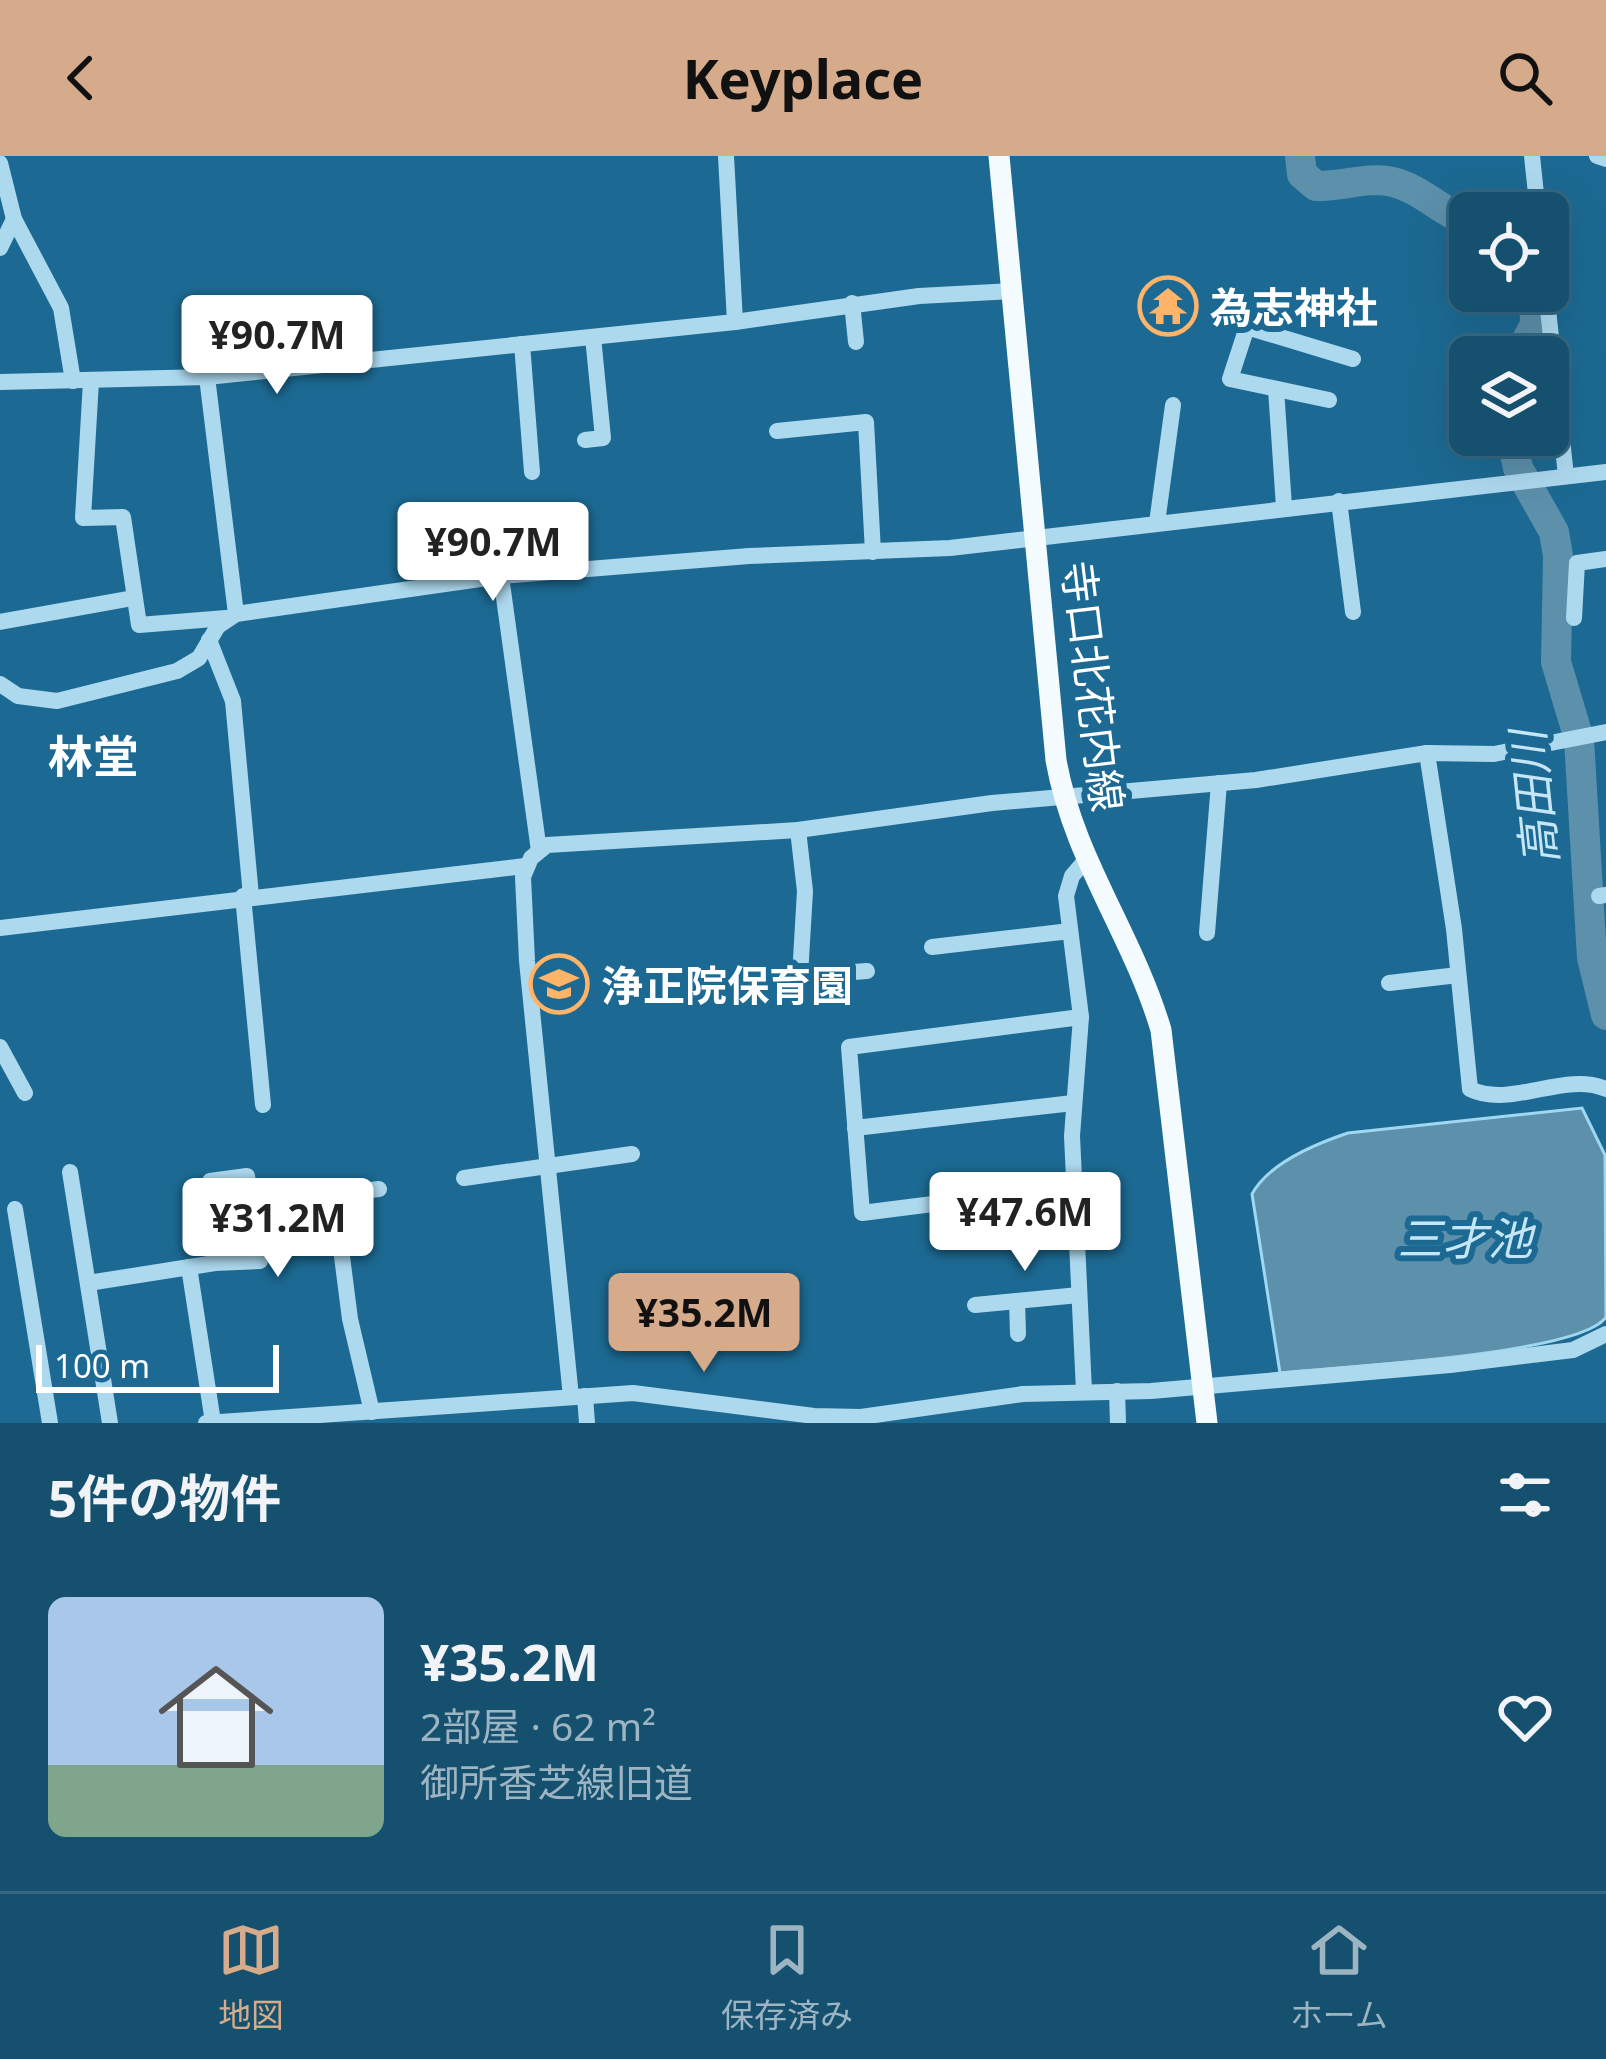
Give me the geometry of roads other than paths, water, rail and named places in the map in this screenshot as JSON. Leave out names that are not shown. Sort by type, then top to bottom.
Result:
[{"type":"main road","name":"寺口北花内線","points":[[999,156],[1062,797],[1085,861],[1143,978],[1161,1030],[1207,1423]]},
{"type":"street","points":[[726,156],[735,322]]},
{"type":"street","points":[[1532,156],[1536,192]]},
{"type":"street","points":[[1597,156],[1606,159]]},
{"type":"street","points":[[0,163],[14,219],[61,308],[82,381],[83,518],[123,517],[139,625],[501,576],[1036,538],[1606,472]]},
{"type":"street","points":[[0,248],[14,219]]},
{"type":"street","points":[[0,382],[207,377],[735,322],[852,303],[1013,291]]},
{"type":"street","points":[[852,303],[856,342]]},
{"type":"street","points":[[1548,312],[1566,476]]},
{"type":"street","points":[[1329,400],[1230,379],[1247,328],[1353,359]]},
{"type":"street","points":[[585,440],[603,438],[592,337]]},
{"type":"street","points":[[522,344],[532,472]]},
{"type":"street","points":[[0,684],[35,700],[79,698],[177,671],[199,658],[231,616],[207,377]]},
{"type":"street","points":[[1276,389],[1284,508]]},
{"type":"street","points":[[1156,524],[1173,405]]},
{"type":"street","points":[[777,431],[866,422],[873,552]]},
{"type":"street","points":[[1339,501],[1353,612]]},
{"type":"street","points":[[1574,618],[1577,563],[1606,559]]},
{"type":"street","points":[[501,576],[538,851]]},
{"type":"street","points":[[0,622],[134,598]]},
{"type":"street","points":[[209,640],[233,701],[263,1105]]},
{"type":"street","points":[[586,1423],[578,1396],[547,1166],[527,961],[525,866],[538,851],[571,840],[798,830],[1219,783],[1427,753],[1494,754],[1569,735],[1603,732]]},
{"type":"street","points":[[1427,753],[1470,1089],[1491,1094],[1582,1084],[1606,1089]]},
{"type":"street","points":[[1207,933],[1219,783]]},
{"type":"street","points":[[798,830],[805,891],[800,976],[867,971]]},
{"type":"street","points":[[1084,1391],[1072,1103],[1081,1017],[1067,885],[1085,861]]},
{"type":"street","points":[[0,928],[525,866]]},
{"type":"street","points":[[932,947],[1070,931]]},
{"type":"street","points":[[1389,983],[1458,976]]},
{"type":"street","points":[[1074,1186],[862,1213],[849,1047],[1081,1017]]},
{"type":"street","points":[[0,1047],[25,1093]]},
{"type":"street","points":[[855,1128],[1072,1103]]},
{"type":"street","points":[[464,1178],[632,1154]]},
{"type":"street","points":[[70,1172],[110,1423]]},
{"type":"street","points":[[88,1283],[260,1261],[247,1176],[210,1181]]},
{"type":"street","points":[[252,1205],[379,1189]]},
{"type":"street","points":[[334,1194],[350,1319],[372,1412]]},
{"type":"street","points":[[15,1209],[50,1423]]},
{"type":"street","points":[[189,1267],[210,1423],[578,1396],[658,1395],[836,1420],[1084,1391],[1203,1386],[1556,1353],[1606,1334]]},
{"type":"street","points":[[975,1304],[1079,1295]]},
{"type":"street","points":[[1017,1301],[1018,1334]]},
{"type":"street","points":[[1117,1391],[1118,1423]]},
{"type":"water","name":"三才池","points":[[1582,1108],[1605,1155],[1606,1317],[1587,1330],[1506,1350],[1280,1373],[1252,1194],[1270,1173],[1308,1149],[1348,1133]]},
{"type":"waterway","name":"高田川","points":[[1300,156],[1302,174],[1316,186],[1393,182],[1449,212]]},
{"type":"waterway","name":"高田川","points":[[1529,336],[1535,312]]},
{"type":"waterway","name":"高田川","points":[[1515,456],[1554,532],[1558,556],[1556,662],[1579,739],[1592,958],[1606,1015]]},
{"type":"place","name":"為志神社","points":[[1168,306]]},
{"type":"place","name":"浄正院保育園","points":[[559,984]]},
{"type":"district","name":"林堂","points":[[93,755]]}]
